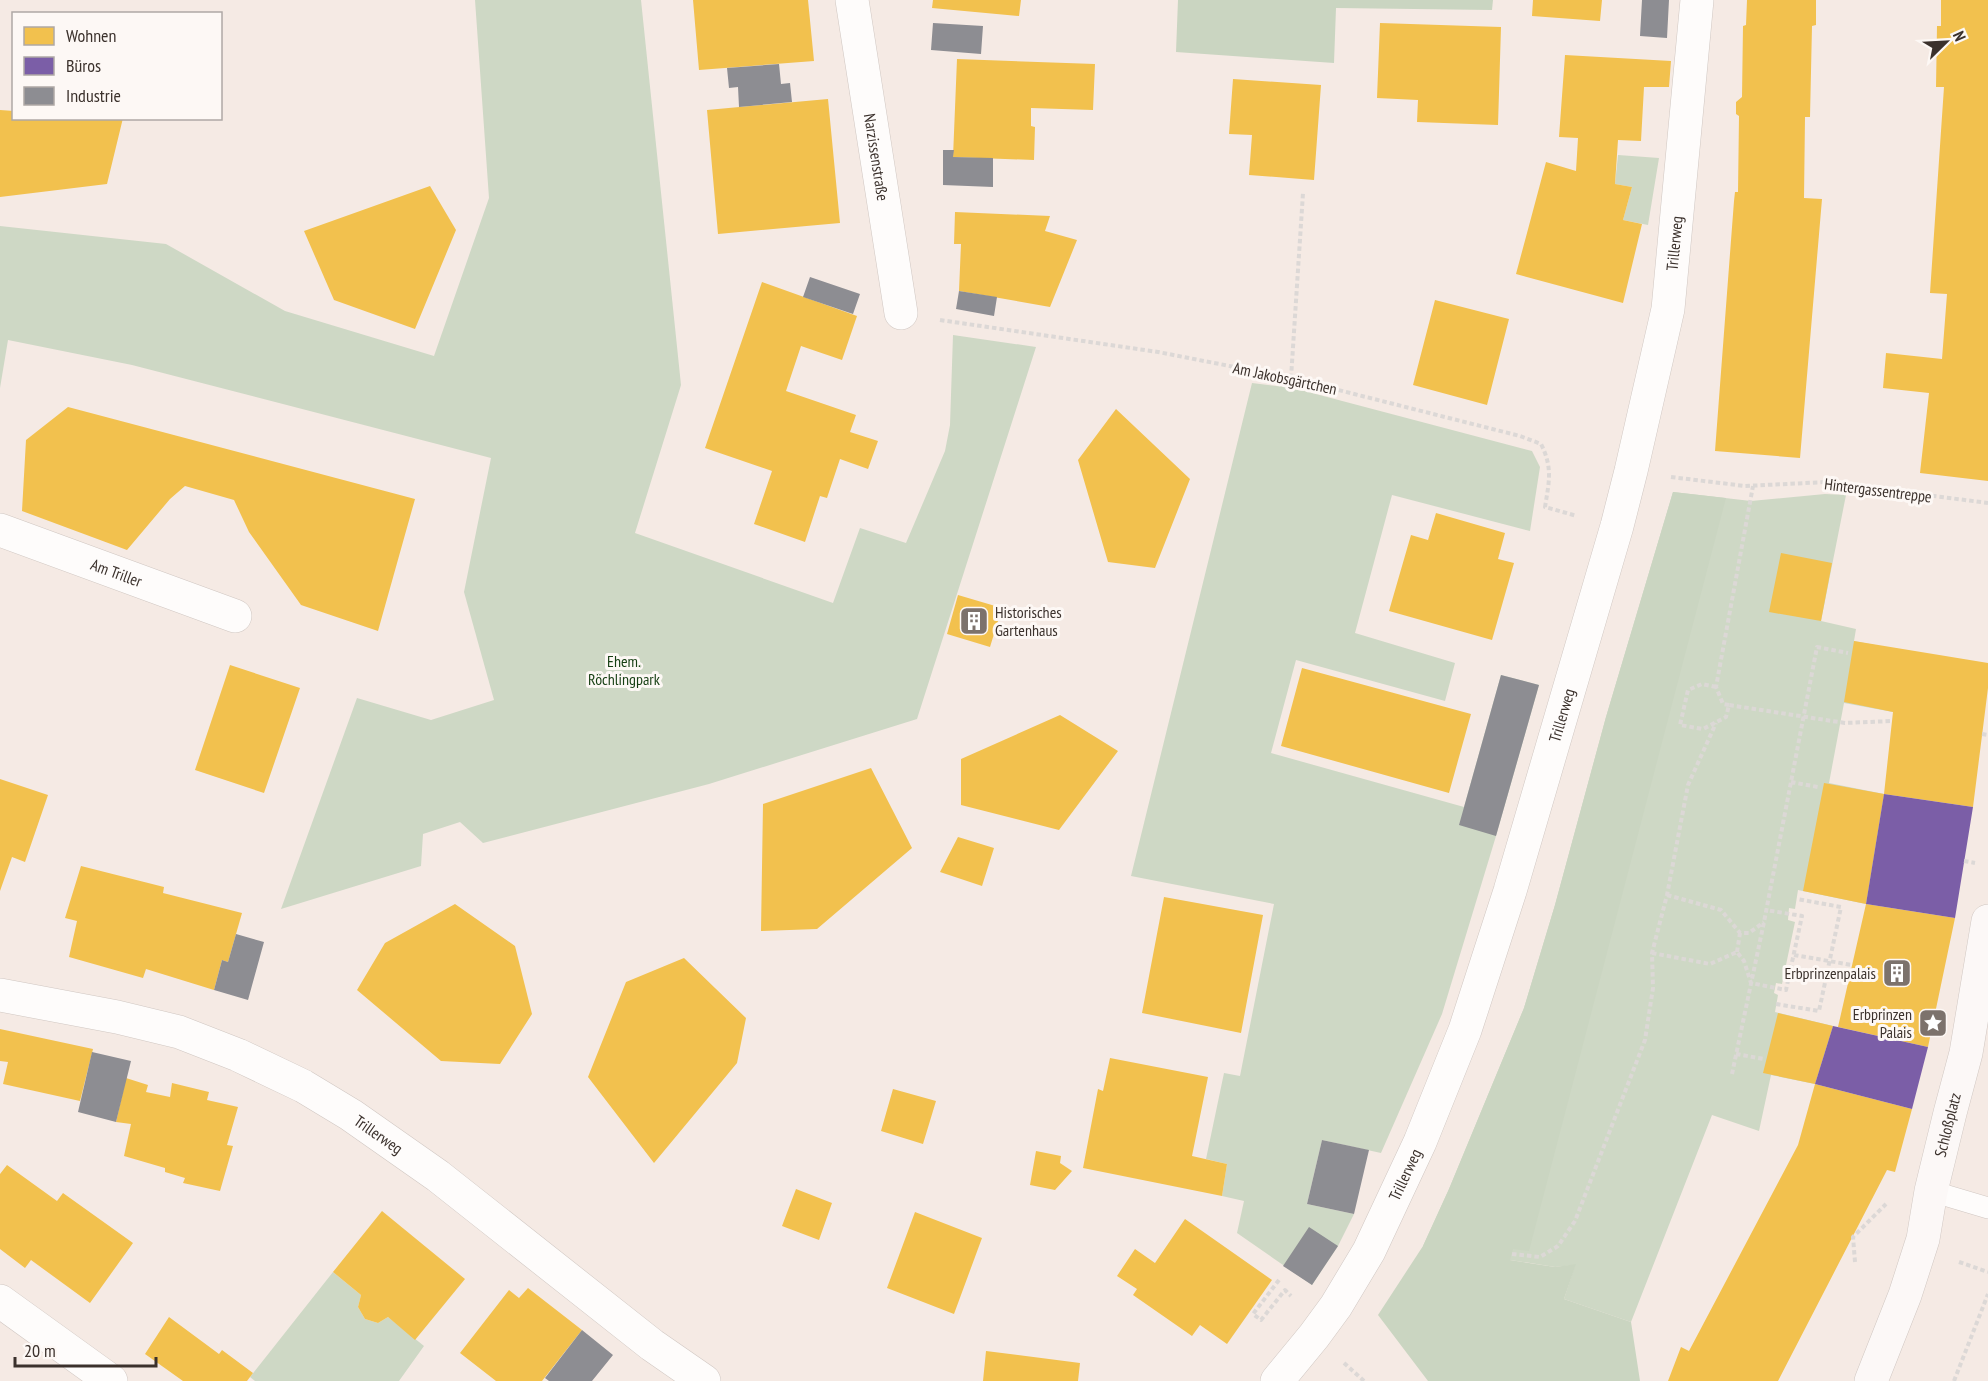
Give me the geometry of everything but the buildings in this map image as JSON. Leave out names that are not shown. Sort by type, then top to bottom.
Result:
[{"type":"main road","name":"Schloßplatz","points":[[1871,1381],[1923,1239],[1931,1191],[1966,1053],[1987,928]]},
{"type":"street","name":"Narzissenstraße","points":[[852,0],[915,315]]},
{"type":"street","name":"Trillerweg","points":[[1277,1381],[1336,1306],[1369,1251],[1420,1142],[1465,1030],[1510,891],[1617,526],[1668,309],[1697,0]]},
{"type":"street","name":"Am Triller","points":[[0,530],[235,616]]},
{"type":"street","name":"Trillerweg","points":[[0,995],[117,1017],[178,1032],[238,1055],[303,1086],[351,1115],[438,1176],[652,1345],[704,1381]]},
{"type":"street","points":[[0,1301],[111,1381]]},
{"type":"lane","points":[[1931,1191],[1988,1208]]},
{"type":"path","points":[[1292,378],[1303,193]]},
{"type":"path","name":"Am Jakobsgärtchen","points":[[915,315],[1158,352],[1292,378],[1520,436],[1541,444],[1548,458],[1549,479],[1545,507],[1586,518]]},
{"type":"path","name":"Hintergassentreppe","points":[[1673,477],[1754,486],[1826,482],[1988,503]]},
{"type":"path","points":[[1754,486],[1716,687],[1723,704],[1845,723],[1892,721]]},
{"type":"path","points":[[1732,1074],[1817,647],[1848,653]]},
{"type":"path","points":[[1716,687],[1702,684],[1688,690],[1680,725],[1703,729],[1726,717],[1730,705]]},
{"type":"path","points":[[1512,1254],[1540,1257],[1558,1246],[1575,1221],[1646,1040],[1653,988],[1652,953],[1667,895],[1688,785],[1716,723]]},
{"type":"path","points":[[1982,734],[1988,735]]},
{"type":"path","points":[[1791,782],[1818,787]]},
{"type":"path","points":[[1964,861],[1975,862]]},
{"type":"path","points":[[1667,895],[1709,909],[1721,910],[1740,933],[1737,952],[1744,961],[1751,983]]},
{"type":"path","points":[[1776,1004],[1819,1011],[1841,907],[1797,899]]},
{"type":"path","points":[[1751,983],[1786,990],[1802,916],[1766,910]]},
{"type":"path","points":[[1740,933],[1749,933],[1764,922]]},
{"type":"path","points":[[1652,953],[1700,960],[1710,964],[1737,952]]},
{"type":"path","points":[[1794,955],[1852,965]]},
{"type":"path","points":[[1736,1054],[1764,1059]]},
{"type":"path","points":[[1855,1262],[1853,1237],[1892,1197]]},
{"type":"path","points":[[1958,1262],[1988,1272]]},
{"type":"path","points":[[1279,1280],[1253,1314],[1261,1320],[1285,1290],[1292,1297],[1286,1304]]},
{"type":"path","points":[[1954,1381],[1988,1294]]},
{"type":"green space","name":"Ehem. Röchlingpark","points":[[475,0],[641,0],[681,385],[635,533],[833,603],[860,528],[906,543],[945,451],[950,425],[953,335],[1036,347],[917,719],[709,784],[483,843],[460,822],[423,834],[421,866],[281,909],[357,698],[431,720],[494,700],[464,592],[491,458],[132,365],[8,340],[0,388],[0,226],[166,244],[285,311],[434,356],[489,198]]},
{"type":"green space","points":[[1178,0],[1493,0],[1492,10],[1336,8],[1334,63],[1176,52]]},
{"type":"green space","points":[[1618,155],[1659,158],[1648,225],[1623,220],[1632,187],[1615,184]]},
{"type":"green space","points":[[1252,383],[1293,388],[1532,451],[1540,467],[1530,531],[1392,495],[1355,633],[1455,663],[1445,701],[1296,660],[1271,753],[1464,807],[1501,675],[1539,685],[1442,1014],[1381,1153],[1322,1140],[1307,1204],[1354,1214],[1338,1246],[1312,1285],[1237,1233],[1244,1201],[1222,1196],[1227,1164],[1206,1159],[1224,1073],[1240,1076],[1274,904],[1131,876]]},
{"type":"green space","points":[[1673,492],[1751,501],[1825,494],[1846,495],[1821,621],[1856,629],[1854,641],[1901,650],[1893,712],[1844,703],[1829,783],[1884,794],[1866,904],[1798,890],[1795,909],[1789,908],[1788,920],[1795,922],[1782,984],[1776,983],[1774,993],[1778,995],[1775,1012],[1833,1026],[1815,1084],[1771,1075],[1759,1131],[1712,1115],[1631,1322],[1564,1299],[1575,1265],[1555,1267],[1423,1246],[1524,1008],[1555,905],[1606,717]]},
{"type":"green space","points":[[1673,492],[1726,498],[1529,1251],[1513,1249],[1510,1260],[1555,1267],[1576,1264],[1564,1299],[1631,1322],[1640,1381],[1428,1381],[1378,1315],[1423,1246],[1524,1008],[1555,905],[1606,717]]},
{"type":"green space","points":[[333,1272],[361,1295],[358,1307],[365,1319],[378,1323],[388,1317],[424,1346],[399,1381],[255,1381],[250,1377]]},
{"type":"place","name":"Historisches Gartenhaus","points":[[974,621]]},
{"type":"place","name":"Erbprinzenpalais","points":[[1897,973]]},
{"type":"place","name":"Erbprinzen Palais","points":[[1933,1023]]}]
